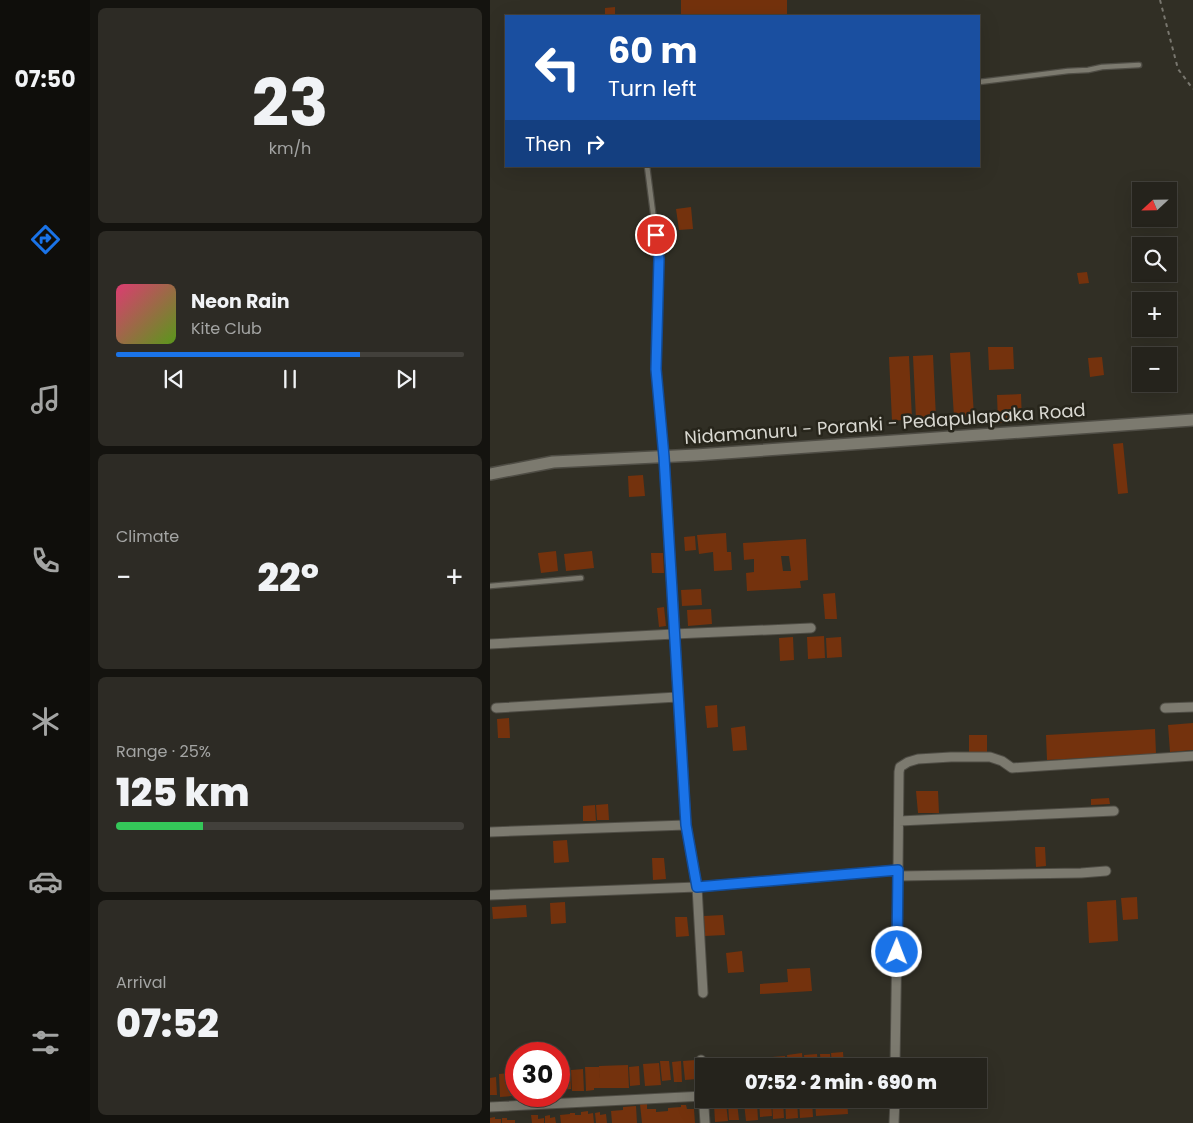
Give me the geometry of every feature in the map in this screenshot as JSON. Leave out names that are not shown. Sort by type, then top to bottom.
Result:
[{"type":"main road","name":"Nidamanuru - Poranki - Pedapulapaka Road","points":[[490,474],[553,462],[664,457],[1193,420]]},
{"type":"street","points":[[664,457],[686,825],[697,887],[703,993]]},
{"type":"street","points":[[490,644],[811,628]]},
{"type":"street","points":[[496,708],[678,697]]},
{"type":"street","points":[[1165,708],[1193,707]]},
{"type":"street","points":[[895,1058],[900,767],[918,759],[951,757],[990,757],[1002,761],[1012,768],[1193,756]]},
{"type":"street","points":[[899,820],[1114,811]]},
{"type":"street","points":[[490,832],[686,825]]},
{"type":"street","points":[[490,895],[697,887],[899,873],[1071,873],[1106,871]]},
{"type":"street","points":[[490,1107],[695,1096]]},
{"type":"street","points":[[704,1108],[705,1123]]},
{"type":"street","points":[[894,1123],[895,1108]]},
{"type":"lane","points":[[980,82],[1068,71],[1139,65]]},
{"type":"lane","points":[[647,167],[659,259],[656,369],[664,457]]},
{"type":"lane","points":[[490,586],[581,578]]},
{"type":"path","points":[[1160,0],[1178,69],[1193,89]]},
{"type":"building","points":[[681,0],[787,0],[787,15],[681,15]]},
{"type":"building","points":[[615,7],[615,15],[605,15],[605,8]]},
{"type":"building","points":[[691,207],[693,229],[679,230],[676,209]]},
{"type":"building","points":[[1087,272],[1089,283],[1079,284],[1077,273]]},
{"type":"building","points":[[988,347],[1013,347],[1014,369],[989,370]]},
{"type":"building","points":[[970,352],[974,416],[954,417],[950,353]]},
{"type":"building","points":[[933,355],[936,418],[916,419],[913,356]]},
{"type":"building","points":[[909,356],[912,419],[892,421],[889,357]]},
{"type":"building","points":[[1102,357],[1104,375],[1090,377],[1088,358]]},
{"type":"building","points":[[1021,394],[1022,422],[998,423],[997,395]]},
{"type":"building","points":[[1123,443],[1128,493],[1118,494],[1113,444]]},
{"type":"building","points":[[643,475],[645,496],[629,497],[628,476]]},
{"type":"building","points":[[726,533],[727,552],[731,552],[732,570],[714,571],[713,552],[699,554],[697,535]]},
{"type":"building","points":[[695,536],[696,550],[685,551],[684,537]]},
{"type":"building","points":[[806,539],[808,580],[800,581],[801,588],[747,591],[746,573],[754,572],[754,559],[744,560],[743,543]],"holes":[[[781,556],[789,556],[791,571],[783,571]]]},
{"type":"building","points":[[556,551],[558,571],[541,573],[538,553]]},
{"type":"building","points":[[592,551],[594,568],[566,571],[564,554]]},
{"type":"building","points":[[651,553],[663,553],[664,573],[652,573]]},
{"type":"building","points":[[701,589],[702,605],[682,606],[681,590]]},
{"type":"building","points":[[835,593],[837,619],[825,619],[823,594]]},
{"type":"building","points":[[664,607],[666,626],[659,627],[657,608]]},
{"type":"building","points":[[711,609],[712,624],[688,626],[687,610]]},
{"type":"building","points":[[824,636],[825,658],[808,659],[807,637]]},
{"type":"building","points":[[793,637],[794,660],[780,661],[779,638]]},
{"type":"building","points":[[841,637],[842,657],[827,658],[826,638]]},
{"type":"building","points":[[717,705],[718,727],[707,728],[705,706]]},
{"type":"building","points":[[509,718],[510,738],[498,738],[497,719]]},
{"type":"building","points":[[1193,723],[1193,750],[1170,752],[1168,725]]},
{"type":"building","points":[[745,726],[747,750],[733,751],[731,728]]},
{"type":"building","points":[[1155,729],[1156,754],[1047,760],[1046,735]]},
{"type":"building","points":[[969,735],[987,735],[987,752],[969,752]]},
{"type":"building","points":[[916,791],[938,791],[939,813],[918,813]]},
{"type":"building","points":[[1109,798],[1110,804],[1091,805],[1091,799]]},
{"type":"building","points":[[608,804],[609,820],[597,820],[596,805]]},
{"type":"building","points":[[595,805],[596,821],[583,821],[583,806]]},
{"type":"building","points":[[567,840],[569,862],[554,863],[553,841]]},
{"type":"building","points":[[1035,847],[1045,847],[1046,866],[1036,867]]},
{"type":"building","points":[[652,858],[664,858],[666,879],[653,880]]},
{"type":"building","points":[[1137,897],[1138,919],[1123,920],[1121,898]]},
{"type":"building","points":[[1116,900],[1118,941],[1089,943],[1087,902]]},
{"type":"building","points":[[565,902],[566,923],[551,924],[550,903]]},
{"type":"building","points":[[526,905],[527,917],[493,919],[492,907]]},
{"type":"building","points":[[723,915],[725,935],[705,936],[704,916]]},
{"type":"building","points":[[675,917],[687,917],[689,936],[676,937]]},
{"type":"building","points":[[742,951],[744,972],[728,973],[726,953]]},
{"type":"building","points":[[810,968],[812,991],[760,994],[760,984],[788,982],[787,969]]},
{"type":"building","points":[[843,1052],[843,1058],[831,1058],[831,1053]]},
{"type":"building","points":[[802,1053],[802,1058],[787,1058],[787,1055]]},
{"type":"building","points":[[817,1054],[817,1058],[804,1058],[804,1055]]},
{"type":"building","points":[[820,1054],[830,1054],[830,1058],[820,1058]]},
{"type":"building","points":[[785,1056],[785,1058],[772,1058]]},
{"type":"building","points":[[695,1060],[695,1079],[685,1080],[683,1061]]},
{"type":"building","points":[[660,1061],[669,1061],[671,1080],[662,1081]]},
{"type":"building","points":[[681,1061],[682,1082],[674,1082],[672,1062]]},
{"type":"building","points":[[659,1063],[661,1085],[645,1086],[643,1064]]},
{"type":"building","points":[[628,1065],[629,1088],[600,1088],[599,1066]]},
{"type":"building","points":[[639,1066],[640,1085],[630,1086],[629,1067]]},
{"type":"building","points":[[585,1067],[599,1067],[600,1088],[586,1091]]},
{"type":"building","points":[[583,1069],[584,1091],[572,1091],[571,1070]]},
{"type":"building","points":[[499,1074],[505,1074],[505,1097],[500,1097]]},
{"type":"building","points":[[496,1077],[497,1095],[490,1095],[490,1078]]},
{"type":"building","points":[[640,1104],[647,1104],[647,1109],[656,1109],[656,1112],[668,1111],[668,1108],[686,1105],[687,1109],[694,1109],[695,1123],[642,1123]]},
{"type":"building","points":[[636,1106],[637,1123],[612,1123],[611,1111],[623,1110],[623,1107]]},
{"type":"building","points":[[714,1108],[727,1108],[728,1121],[715,1122]]},
{"type":"building","points":[[728,1108],[738,1108],[739,1120],[729,1120]]},
{"type":"building","points":[[745,1108],[757,1108],[758,1120],[746,1121]]},
{"type":"building","points":[[760,1108],[772,1108],[772,1116],[760,1117]]},
{"type":"building","points":[[772,1108],[783,1108],[784,1118],[773,1119]]},
{"type":"building","points":[[785,1108],[797,1108],[798,1118],[786,1119]]},
{"type":"building","points":[[799,1108],[812,1108],[813,1117],[800,1118]]},
{"type":"building","points":[[816,1108],[848,1108],[848,1114],[816,1116]]},
{"type":"building","points":[[588,1111],[588,1114],[593,1113],[594,1123],[561,1123],[560,1115],[575,1113],[575,1115],[581,1115],[581,1112]]},
{"type":"building","points":[[600,1112],[600,1115],[606,1114],[607,1123],[596,1123],[595,1113]]},
{"type":"building","points":[[531,1115],[538,1115],[538,1119],[544,1118],[544,1123],[532,1123]]},
{"type":"building","points":[[550,1115],[550,1118],[555,1117],[556,1123],[545,1123],[545,1116]]},
{"type":"building","points":[[495,1117],[495,1119],[501,1119],[501,1123],[490,1123],[490,1118]]},
{"type":"building","points":[[502,1118],[515,1120],[515,1123],[502,1123]]},
{"type":"route","points":[[656,235],[659,259],[656,369],[658,406],[664,457],[674,650],[686,825],[697,887],[898,870],[897,952]]}]
